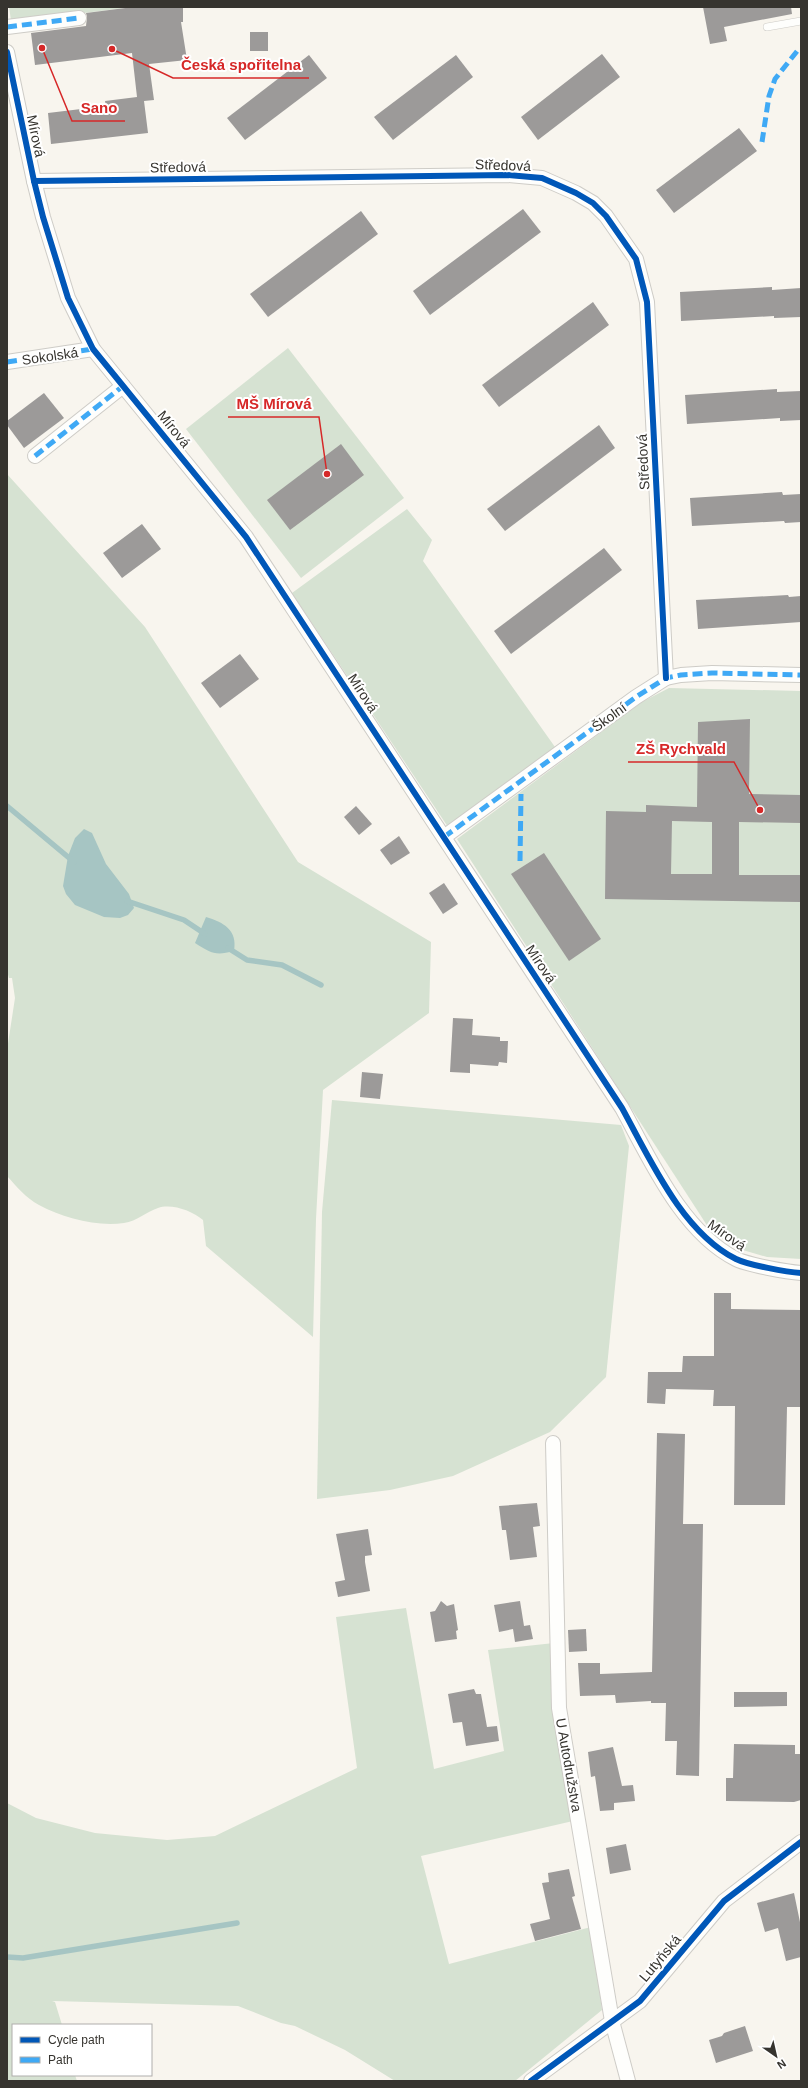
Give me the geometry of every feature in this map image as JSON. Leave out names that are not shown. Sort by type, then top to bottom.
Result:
[{"type":"street","points":[[7,27],[79,18]]},
{"type":"street","name":"Mírová","points":[[8,57],[34,181],[68,298],[93,349],[246,537],[622,1108],[653,1164],[680,1208],[701,1234],[737,1260],[784,1272],[801,1273]]},
{"type":"street","name":"Středová","points":[[34,181],[507,175],[542,178],[576,193],[593,203],[606,216],[636,259],[647,302],[666,678]]},
{"type":"street","name":"Sokolská","points":[[7,362],[93,349]]},
{"type":"street","points":[[34,456],[123,386]]},
{"type":"street","name":"Školní","points":[[444,837],[636,697],[666,678],[712,673],[801,675]]},
{"type":"street","name":"U Autodružstva","points":[[553,1443],[559,1708],[612,2021],[628,2081]]},
{"type":"street","name":"Lutyňská","points":[[531,2081],[640,2001],[724,1901],[801,1842]]},
{"type":"lane","points":[[767,27],[801,21]]},
{"type":"green space","points":[[9,7],[133,7],[84,13],[85,18],[12,27]]},
{"type":"green space","points":[[288,348],[404,498],[301,578],[186,429]]},
{"type":"green space","points":[[7,474],[145,627],[298,862],[431,942],[429,1013],[323,1090],[316,1219],[313,1337],[206,1246],[203,1220],[194,1214],[169,1206],[158,1208],[124,1223],[103,1224],[80,1220],[48,1210],[34,1202],[7,1176],[7,1050],[15,998],[12,978],[9,978],[7,971]]},
{"type":"green space","points":[[407,509],[432,540],[423,561],[555,747],[448,827],[292,593]]},
{"type":"green space","points":[[669,688],[801,691],[801,1259],[767,1257],[736,1248],[710,1230],[457,839],[642,702]]},
{"type":"green space","points":[[332,1100],[621,1125],[629,1146],[606,1377],[550,1432],[453,1476],[390,1490],[317,1499],[322,1212]]},
{"type":"green space","points":[[406,1608],[434,1769],[504,1751],[488,1650],[554,1643],[573,1821],[421,1856],[449,1964],[591,1927],[602,2010],[515,2081],[395,2081],[345,2050],[295,2026],[281,2023],[238,2006],[52,2001],[55,2002],[62,2024],[12,2024],[12,2076],[75,2076],[77,2081],[7,2081],[7,1803],[36,1818],[95,1833],[167,1840],[215,1836],[357,1768],[336,1617]]},
{"type":"water","points":[[84,829],[92,833],[106,864],[129,894],[134,908],[128,915],[120,918],[104,917],[75,905],[66,894],[63,886],[68,856],[75,838]]},
{"type":"water","points":[[206,917],[218,921],[228,928],[234,938],[234,951],[213,953],[195,943]]},
{"type":"building","points":[[133,7],[183,7],[183,22],[181,22],[187,60],[149,64],[154,100],[144,101],[148,133],[51,144],[48,113],[106,106],[105,101],[137,97],[132,53],[35,65],[31,33],[86,26],[86,13]]},
{"type":"building","points":[[703,7],[791,7],[792,14],[724,27],[727,41],[710,44]]},
{"type":"building","points":[[250,32],[268,32],[268,51],[250,51]]},
{"type":"building","points":[[602,54],[620,77],[538,140],[521,117]]},
{"type":"building","points":[[309,55],[327,78],[245,140],[227,118]]},
{"type":"building","points":[[456,55],[473,77],[393,140],[374,117]]},
{"type":"building","points":[[739,128],[757,151],[674,213],[656,190]]},
{"type":"building","points":[[523,209],[541,232],[430,315],[413,291]]},
{"type":"building","points":[[361,211],[378,234],[268,317],[250,294]]},
{"type":"building","points":[[772,287],[772,290],[801,288],[801,317],[774,318],[774,316],[681,321],[680,292]]},
{"type":"building","points":[[593,302],[609,325],[499,407],[482,385]]},
{"type":"building","points":[[777,389],[777,392],[801,391],[801,420],[780,421],[780,418],[687,424],[685,395]]},
{"type":"building","points":[[44,393],[64,418],[24,448],[7,425],[7,421]]},
{"type":"building","points":[[599,425],[615,448],[505,531],[487,509]]},
{"type":"building","points":[[341,444],[364,475],[290,530],[267,500]]},
{"type":"building","points":[[782,492],[783,495],[801,494],[801,522],[785,523],[784,521],[692,526],[690,498]]},
{"type":"building","points":[[142,524],[161,549],[122,578],[103,553]]},
{"type":"building","points":[[604,548],[622,570],[511,654],[494,631]]},
{"type":"building","points":[[788,595],[789,597],[801,596],[801,622],[698,629],[696,600]]},
{"type":"building","points":[[240,654],[259,679],[220,708],[201,683]]},
{"type":"building","points":[[750,719],[749,794],[801,795],[801,823],[739,822],[739,875],[801,875],[801,902],[605,899],[606,811],[646,812],[646,805],[697,807],[698,722]],"holes":[[[672,821],[712,822],[712,874],[671,874]]]},
{"type":"building","points":[[356,806],[372,824],[359,835],[344,817]]},
{"type":"building","points":[[399,836],[410,853],[391,865],[380,850]]},
{"type":"building","points":[[544,853],[601,939],[569,961],[511,874]]},
{"type":"building","points":[[444,883],[458,904],[443,914],[429,893]]},
{"type":"building","points":[[453,1018],[473,1019],[472,1035],[500,1037],[500,1041],[508,1041],[507,1063],[499,1062],[498,1066],[470,1064],[470,1073],[450,1072]]},
{"type":"building","points":[[362,1072],[383,1074],[380,1099],[360,1097]]},
{"type":"building","points":[[714,1293],[731,1293],[731,1309],[801,1310],[801,1407],[787,1407],[785,1505],[734,1505],[735,1406],[713,1406],[714,1390],[666,1389],[665,1404],[647,1403],[648,1372],[682,1372],[683,1356],[714,1356]]},
{"type":"building","points":[[657,1433],[685,1434],[683,1524],[703,1524],[699,1776],[676,1775],[677,1741],[665,1741],[666,1703],[651,1703],[651,1701],[616,1703],[615,1695],[580,1696],[578,1663],[600,1663],[600,1674],[652,1672]]},
{"type":"building","points":[[537,1503],[540,1526],[533,1527],[537,1557],[510,1560],[506,1530],[502,1530],[499,1506]]},
{"type":"building","points":[[368,1529],[372,1555],[365,1556],[365,1562],[370,1591],[338,1597],[335,1582],[345,1580],[336,1534]]},
{"type":"building","points":[[441,1601],[447,1606],[454,1604],[458,1630],[456,1631],[457,1639],[435,1642],[430,1612],[435,1611]]},
{"type":"building","points":[[520,1601],[524,1626],[530,1625],[533,1639],[515,1642],[513,1629],[499,1632],[494,1605]]},
{"type":"building","points":[[586,1629],[587,1651],[569,1652],[568,1630]]},
{"type":"building","points":[[474,1689],[476,1694],[481,1694],[487,1727],[497,1726],[499,1741],[466,1746],[462,1722],[453,1723],[448,1694]]},
{"type":"building","points":[[734,1692],[787,1692],[787,1706],[734,1707]]},
{"type":"building","points":[[734,1744],[795,1745],[795,1754],[801,1754],[801,1800],[794,1802],[726,1801],[726,1778],[733,1778]]},
{"type":"building","points":[[613,1747],[622,1786],[633,1785],[635,1801],[614,1803],[614,1810],[600,1811],[595,1776],[591,1777],[588,1752]]},
{"type":"building","points":[[626,1844],[631,1870],[610,1874],[606,1848]]},
{"type":"building","points":[[569,1869],[575,1896],[572,1897],[581,1929],[535,1941],[530,1924],[550,1919],[542,1883],[549,1882],[548,1873]]},
{"type":"building","points":[[794,1893],[801,1927],[801,1957],[786,1961],[778,1928],[765,1932],[757,1903]]},
{"type":"building","points":[[745,2026],[753,2051],[716,2063],[709,2040]]},
{"type":"waterway","points":[[7,806],[74,862]]},
{"type":"waterway","points":[[127,901],[184,920],[205,934]]},
{"type":"waterway","points":[[228,948],[247,960],[282,965],[321,985]]},
{"type":"waterway","points":[[7,1957],[23,1958],[237,1923]]},
{"type":"marked path","points":[[7,27],[79,18]]},
{"type":"marked path","points":[[762,142],[769,96],[775,79],[798,50]]},
{"type":"marked path","points":[[7,362],[93,349]]},
{"type":"marked path","points":[[35,456],[123,386]]},
{"type":"marked path","points":[[444,837],[636,697],[666,678],[681,675],[712,673],[801,675]]},
{"type":"marked path","points":[[520,861],[521,794]]},
{"type":"cycle path","points":[[7,52],[43,217],[68,298],[93,349],[246,537],[622,1108],[656,1171],[684,1213],[699,1231],[717,1247],[736,1259],[749,1264],[801,1273]]},
{"type":"cycle path","points":[[34,181],[507,175],[542,178],[576,193],[593,203],[606,216],[636,259],[647,302],[666,678]]},
{"type":"cycle path","points":[[531,2081],[640,2001],[724,1901],[801,1842]]},
{"type":"place","name":"Sano","points":[[42,48]]},
{"type":"place","name":"Česká spořitelna","points":[[112,49]]},
{"type":"place","name":"MŠ Mírová","points":[[327,474]]},
{"type":"place","name":"ZŠ Rychvald","points":[[760,810]]}]
